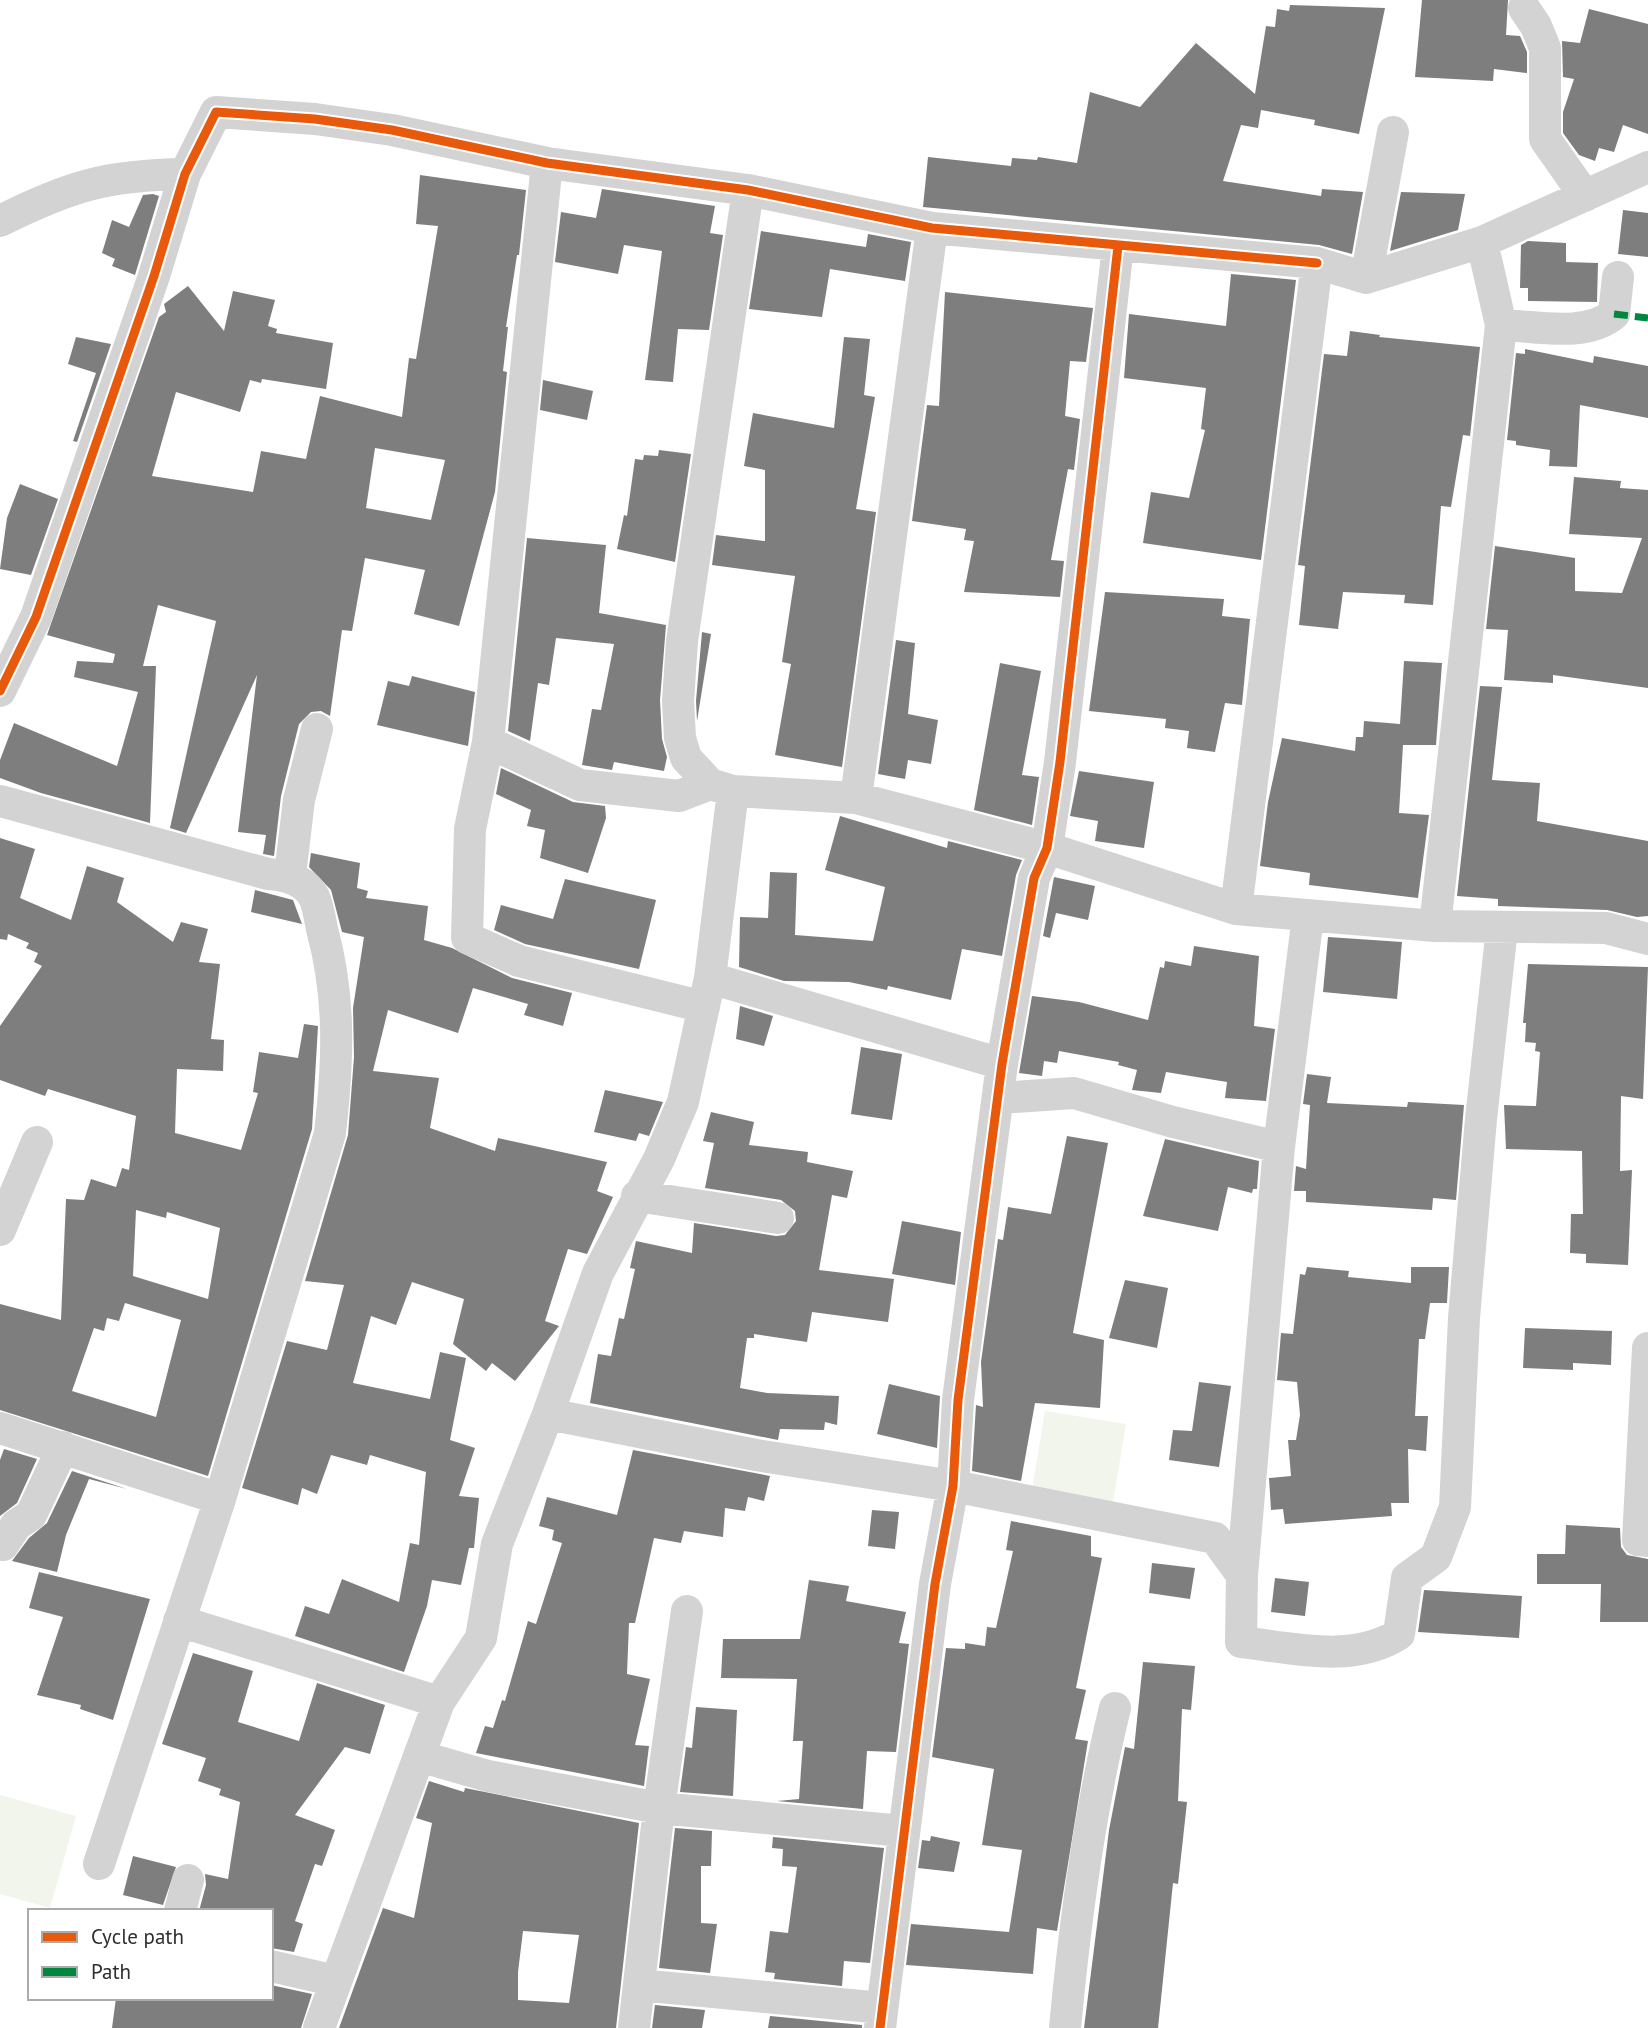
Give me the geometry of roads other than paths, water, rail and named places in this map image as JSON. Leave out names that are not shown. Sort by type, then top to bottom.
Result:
[{"type":"street","points":[[1524,8],[1536,26],[1545,48],[1545,139],[1585,196]]},
{"type":"street","points":[[0,691],[36,617],[154,276],[185,174],[216,113],[315,119],[392,130],[548,163],[748,190],[932,228],[1317,264],[1366,278],[1482,242],[1648,167]]},
{"type":"street","points":[[1366,278],[1393,132]]},
{"type":"street","points":[[548,163],[488,742],[470,829],[467,938],[519,961],[707,992],[1002,1064]]},
{"type":"street","points":[[0,220],[80,185],[133,175],[185,174]]},
{"type":"street","points":[[721,788],[685,758],[680,738],[678,701],[682,641],[748,190]]},
{"type":"street","points":[[856,798],[932,228]]},
{"type":"street","points":[[1435,926],[1501,325],[1482,242]]},
{"type":"street","points":[[639,1985],[881,2018],[935,1584],[953,1486],[958,1401],[1002,1064],[1034,878],[1046,848],[1077,630],[1118,246]]},
{"type":"street","points":[[1236,909],[1317,264]]},
{"type":"street","points":[[1501,325],[1572,328],[1603,323],[1614,314],[1618,277]]},
{"type":"street","points":[[290,876],[299,800],[317,729]]},
{"type":"street","points":[[488,742],[580,785],[678,796],[721,788],[856,798],[1046,848],[1236,909],[1435,926],[1606,928],[1648,939]]},
{"type":"street","points":[[319,2028],[439,1702],[481,1638],[497,1545],[548,1414],[598,1273],[659,1158],[683,1102],[707,992],[721,788]]},
{"type":"street","points":[[0,801],[268,874],[290,876],[313,895],[334,976],[338,1008],[335,1089],[330,1133],[220,1499],[99,1864]]},
{"type":"street","points":[[1308,916],[1279,1147],[1242,1575],[1241,1642],[1354,1652],[1385,1643],[1399,1634],[1407,1578],[1436,1557],[1455,1507],[1464,1318],[1481,1119],[1502,928]]},
{"type":"street","points":[[999,1098],[1074,1093],[1173,1122],[1279,1147]]},
{"type":"street","points":[[0,1230],[37,1142]]},
{"type":"street","points":[[637,1196],[778,1218]]},
{"type":"street","points":[[1648,1348],[1638,1540],[1648,1541]]},
{"type":"street","points":[[548,1414],[756,1455],[953,1486],[1214,1538],[1242,1575]]},
{"type":"street","points":[[0,1427],[220,1499]]},
{"type":"street","points":[[3,1545],[16,1525],[31,1515],[63,1447]]},
{"type":"street","points":[[634,2028],[659,1808],[687,1611]]},
{"type":"street","points":[[179,1621],[439,1702]]},
{"type":"street","points":[[1065,2028],[1096,1784],[1115,1708]]},
{"type":"street","points":[[419,1756],[488,1776],[659,1808],[903,1831]]},
{"type":"street","points":[[181,1909],[188,1880]]},
{"type":"street","points":[[273,1966],[336,1981]]}]
